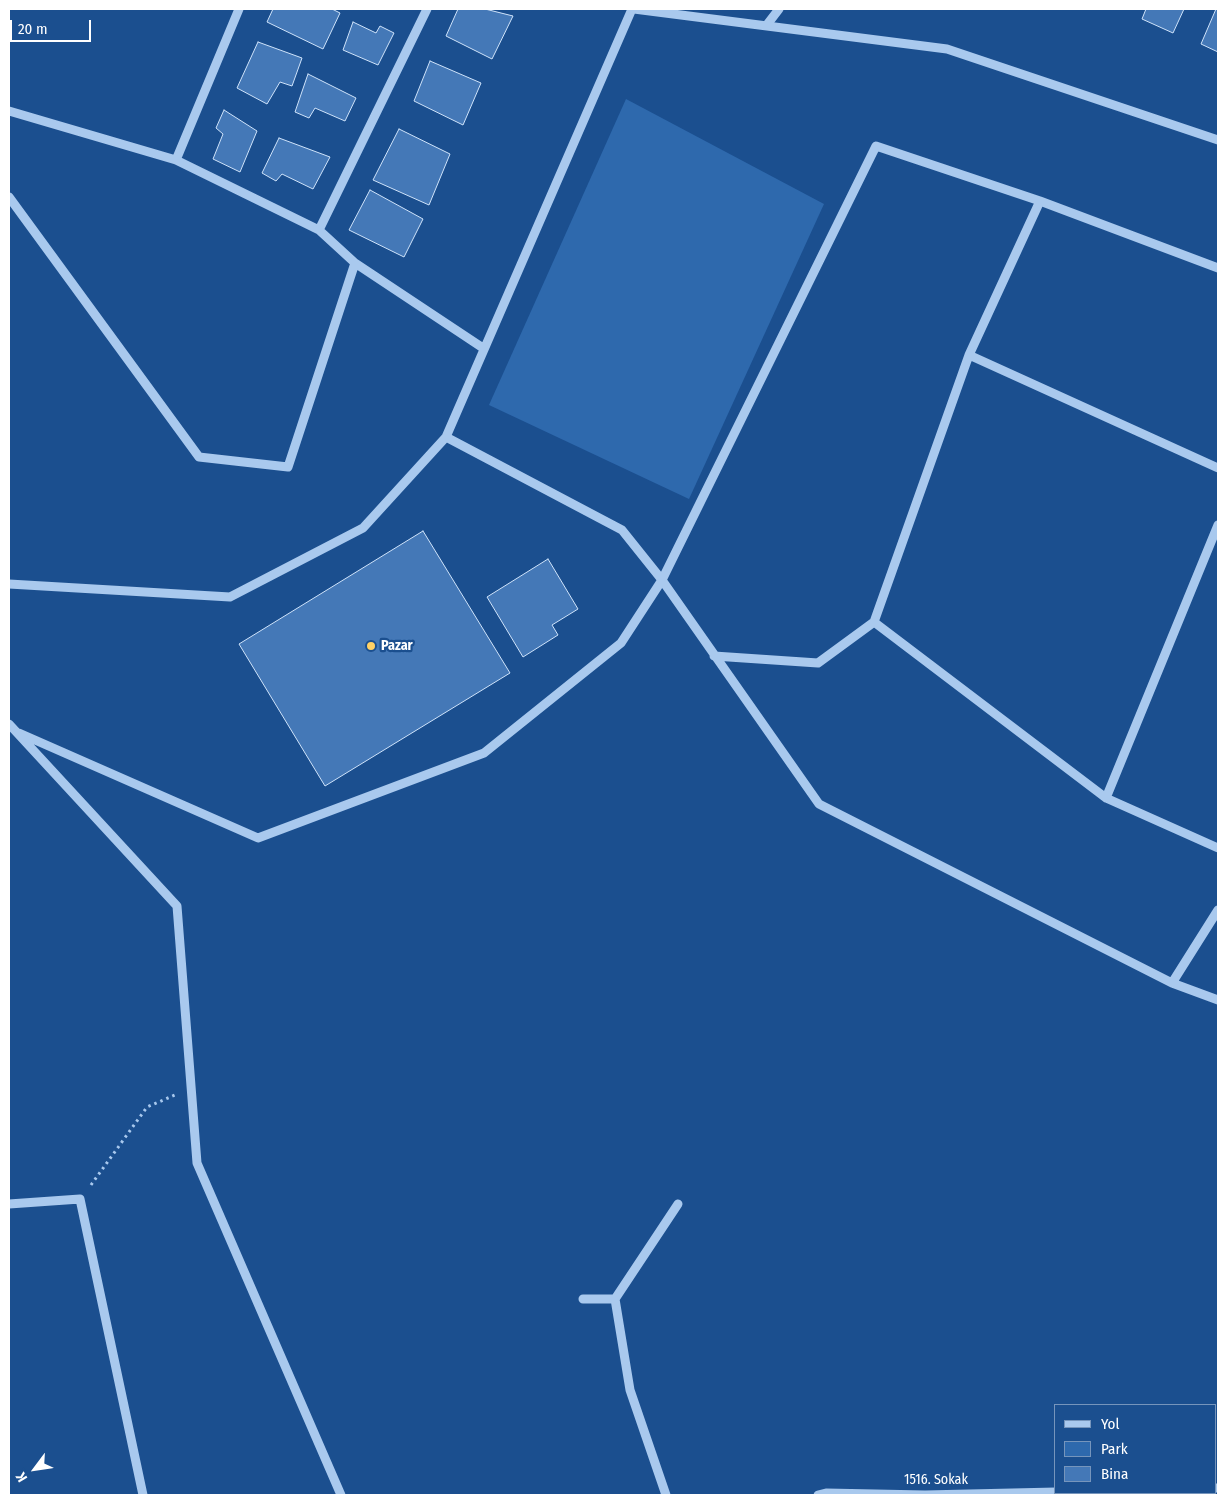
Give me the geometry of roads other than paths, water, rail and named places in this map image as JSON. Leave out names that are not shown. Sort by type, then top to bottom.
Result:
[{"type":"street","points":[[176,160],[239,9]]},
{"type":"street","points":[[319,230],[428,9]]},
{"type":"street","points":[[9,584],[230,597],[363,528],[446,437],[483,348],[633,9],[947,49],[1218,140]]},
{"type":"street","points":[[766,26],[779,9]]},
{"type":"street","points":[[9,111],[176,160],[319,230],[355,262],[483,348]]},
{"type":"street","points":[[19,733],[258,838],[484,753],[621,643],[662,580],[876,146],[1040,201],[1218,268]]},
{"type":"street","points":[[9,198],[199,457],[288,467],[355,262]]},
{"type":"street","points":[[714,656],[818,663],[874,622],[969,355],[1040,201]]},
{"type":"street","points":[[969,355],[1218,468]]},
{"type":"street","points":[[446,437],[622,530],[662,580],[820,804],[1172,983],[1218,1000]]},
{"type":"street","points":[[1106,798],[1218,525]]},
{"type":"street","points":[[874,622],[1106,798],[1218,848]]},
{"type":"street","points":[[9,724],[177,906],[197,1162],[341,1495]]},
{"type":"street","points":[[1172,983],[1218,910]]},
{"type":"street","points":[[9,1204],[80,1199],[143,1495]]},
{"type":"street","points":[[666,1495],[630,1390],[615,1299],[678,1204]]},
{"type":"street","points":[[583,1299],[615,1299]]},
{"type":"street","name":"1516. Sokak","points":[[818,1495],[826,1493],[925,1495],[1054,1492]]},
{"type":"place","name":"Pazar","points":[[371,646]]}]
